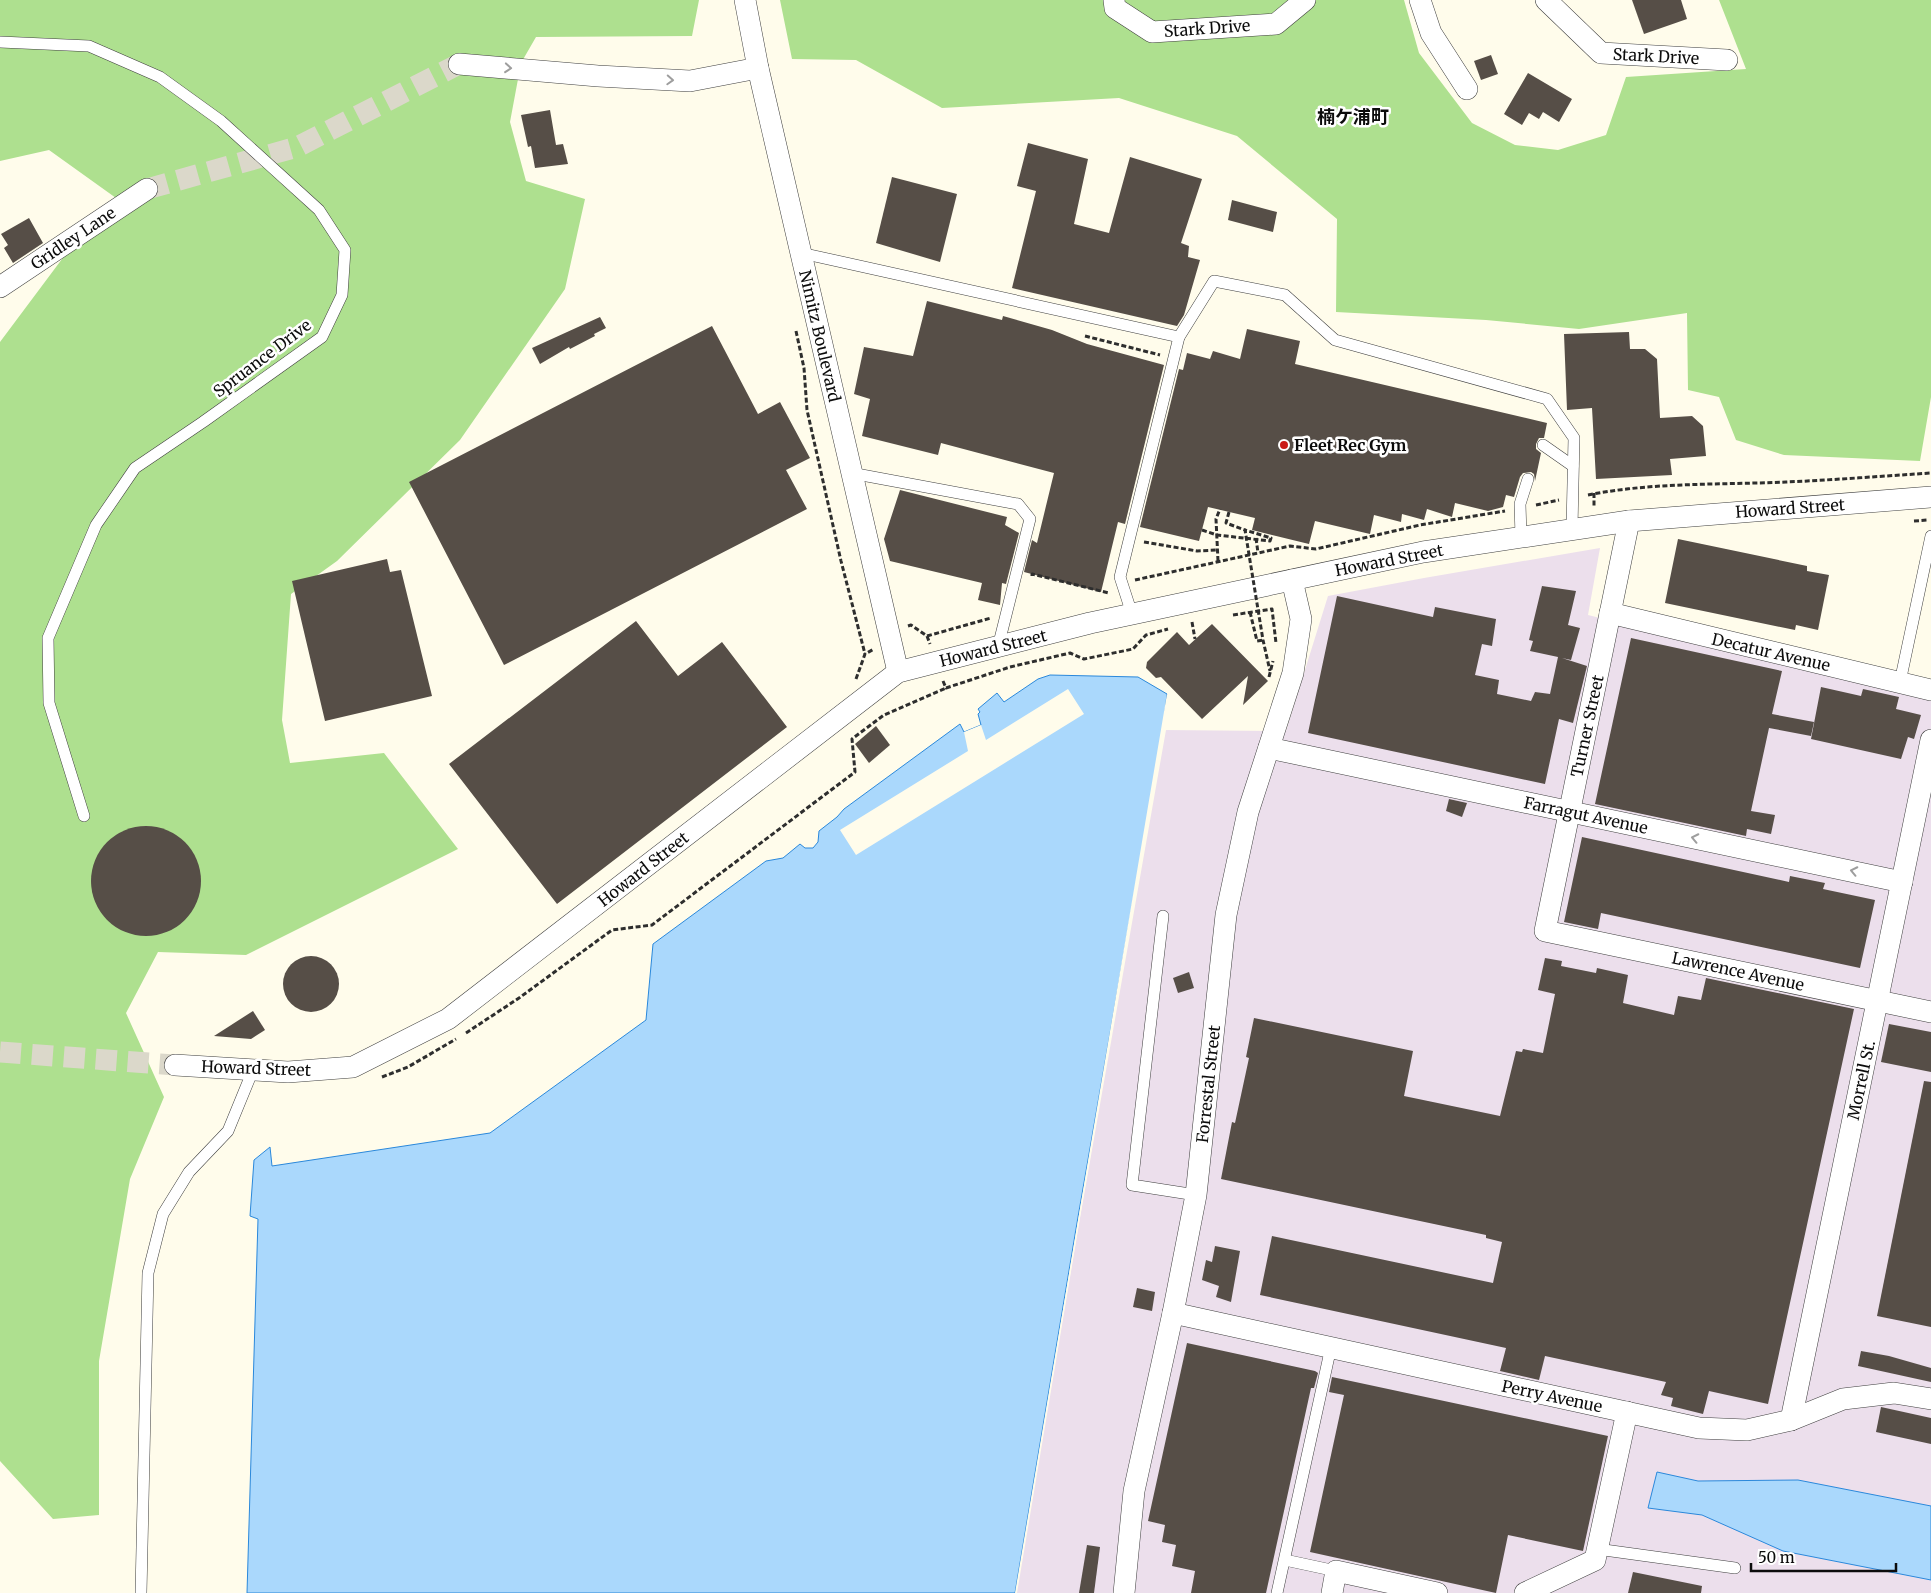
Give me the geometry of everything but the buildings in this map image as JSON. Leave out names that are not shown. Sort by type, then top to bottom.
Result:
[{"type":"street","name":"Nimitz Boulevard","points":[[745,0],[758,68],[898,672]]},
{"type":"street","name":"Stark Drive","points":[[1114,0],[1115,8],[1152,32],[1276,24],[1306,0]]},
{"type":"street","points":[[1420,0],[1431,33],[1467,89]]},
{"type":"street","name":"Stark Drive","points":[[1546,0],[1601,53],[1727,60]]},
{"type":"street","points":[[459,64],[598,76],[690,81],[758,68]]},
{"type":"street","name":"Gridley Lane","points":[[0,287],[147,188]]},
{"type":"street","name":"Howard Street","points":[[175,1065],[288,1072],[353,1067],[448,1019],[898,672],[1132,614],[1423,552],[1629,520],[1931,497]]},
{"type":"street","name":"Turner Street","points":[[1545,931],[1629,520]]},
{"type":"street","name":"Forrestal Street","points":[[1124,1593],[1134,1491],[1173,1313],[1196,1195],[1226,915],[1248,812],[1248,791],[1269,748],[1293,673],[1301,618],[1292,580]]},
{"type":"street","name":"Decatur Avenue","points":[[1610,614],[1931,690]]},
{"type":"street","name":"Morrell St.","points":[[1791,1420],[1931,740]]},
{"type":"street","name":"Farragut Avenue","points":[[1269,748],[1902,882]]},
{"type":"street","name":"Lawrence Avenue","points":[[1545,931],[1931,1012]]},
{"type":"street","name":"Perry Avenue","points":[[1173,1313],[1699,1428],[1747,1430],[1791,1420],[1843,1399],[1894,1393],[1931,1399]]},
{"type":"street","points":[[1525,1593],[1595,1560],[1627,1412]]},
{"type":"street","points":[[1332,1593],[1336,1571],[1437,1593]]},
{"type":"lane","name":"Spruance Drive","points":[[0,42],[89,46],[160,77],[221,121],[318,210],[345,250],[342,295],[322,337],[135,468],[96,525],[48,638],[49,702],[84,816]]},
{"type":"lane","points":[[801,253],[1179,337]]},
{"type":"lane","points":[[1132,614],[1120,577],[1179,337],[1214,281],[1286,295],[1334,340],[1547,399],[1574,438],[1572,528]]},
{"type":"lane","points":[[1543,445],[1573,466]]},
{"type":"lane","points":[[851,473],[1018,504],[1030,519],[998,646]]},
{"type":"lane","points":[[1522,536],[1520,504],[1528,479]]},
{"type":"lane","points":[[1900,682],[1931,536]]},
{"type":"lane","points":[[1163,916],[1132,1185],[1196,1195]]},
{"type":"lane","points":[[141,1593],[148,1273],[162,1214],[188,1172],[228,1131],[253,1070]]},
{"type":"lane","points":[[1277,1593],[1331,1347]]},
{"type":"lane","points":[[1597,1549],[1735,1568]]},
{"type":"lane","points":[[1285,1560],[1336,1571]]},
{"type":"path","points":[[796,330],[804,368],[807,410],[841,561],[865,654]]},
{"type":"path","points":[[1085,336],[1165,357]]},
{"type":"path","points":[[1218,561],[1216,519],[1220,509]]},
{"type":"path","points":[[1202,530],[1217,535],[1270,541],[1271,538],[1226,523],[1229,512]]},
{"type":"path","points":[[1912,521],[1931,520]]},
{"type":"path","points":[[1244,530],[1270,671],[1274,657]]},
{"type":"path","points":[[1256,538],[1258,553]]},
{"type":"path","points":[[1136,541],[1197,551],[1218,550]]},
{"type":"path","points":[[1136,570],[1141,578]]},
{"type":"path","points":[[1108,594],[1110,585]]},
{"type":"path","points":[[1231,615],[1272,609],[1296,601]]},
{"type":"path","points":[[1272,609],[1276,650]]},
{"type":"path","points":[[1250,612],[1256,641],[1263,640]]},
{"type":"path","points":[[930,645],[927,636],[996,617]]},
{"type":"path","points":[[1183,624],[1192,622],[1195,639]]},
{"type":"path","points":[[942,679],[946,688],[1010,667],[1070,653],[1084,659],[1133,649],[1146,635],[1174,627]]},
{"type":"shaded area","points":[[1600,548],[1588,615],[1931,700],[1931,1593],[1016,1593],[1163,730],[1286,731],[1328,596]]},
{"type":"green space","points":[[0,0],[699,0],[692,36],[536,37],[521,63],[510,122],[526,181],[585,199],[565,289],[460,440],[337,561],[291,594],[282,720],[290,763],[384,753],[458,849],[246,955],[158,952],[126,1013],[164,1097],[130,1179],[99,1361],[99,1515],[53,1519],[0,1461],[0,342],[65,255],[116,198],[49,150],[0,161]]},
{"type":"green space","points":[[780,0],[1404,0],[1419,53],[1472,123],[1515,145],[1558,150],[1606,135],[1626,77],[1746,69],[1719,0],[1931,0],[1931,397],[1920,461],[1784,455],[1736,440],[1719,397],[1688,390],[1687,313],[1579,329],[1486,320],[1336,312],[1337,219],[1237,136],[1119,98],[942,108],[856,60],[792,59]]},
{"type":"water","points":[[1050,675],[1138,677],[1167,694],[1163,730],[1015,1593],[247,1593],[258,1219],[250,1216],[254,1160],[270,1147],[272,1166],[490,1133],[646,1020],[653,944],[766,861],[783,858],[800,844],[805,848],[813,848],[818,842],[819,831],[844,809],[960,724],[964,732],[981,725],[978,709],[997,693],[1004,702],[1038,679]]},
{"type":"water","points":[[1657,1472],[1698,1481],[1798,1480],[1931,1506],[1931,1580],[1783,1551],[1702,1515],[1648,1508]]},
{"type":"pier","points":[[1068,689],[1084,714],[856,855],[840,830],[968,751],[964,732],[981,725],[986,740]]},
{"type":"pier","points":[[1167,694],[1169,695],[1166,730],[1080,1218],[1017,1593],[1015,1593]]},
{"type":"tunnel","points":[[147,189],[297,147],[459,64]]},
{"type":"tunnel","points":[[0,1052],[175,1065]]},
{"type":"place","name":"Fleet Rec Gym","points":[[1284,445]]},
{"type":"district","name":"楠ケ浦町","points":[[1353,117]]}]
